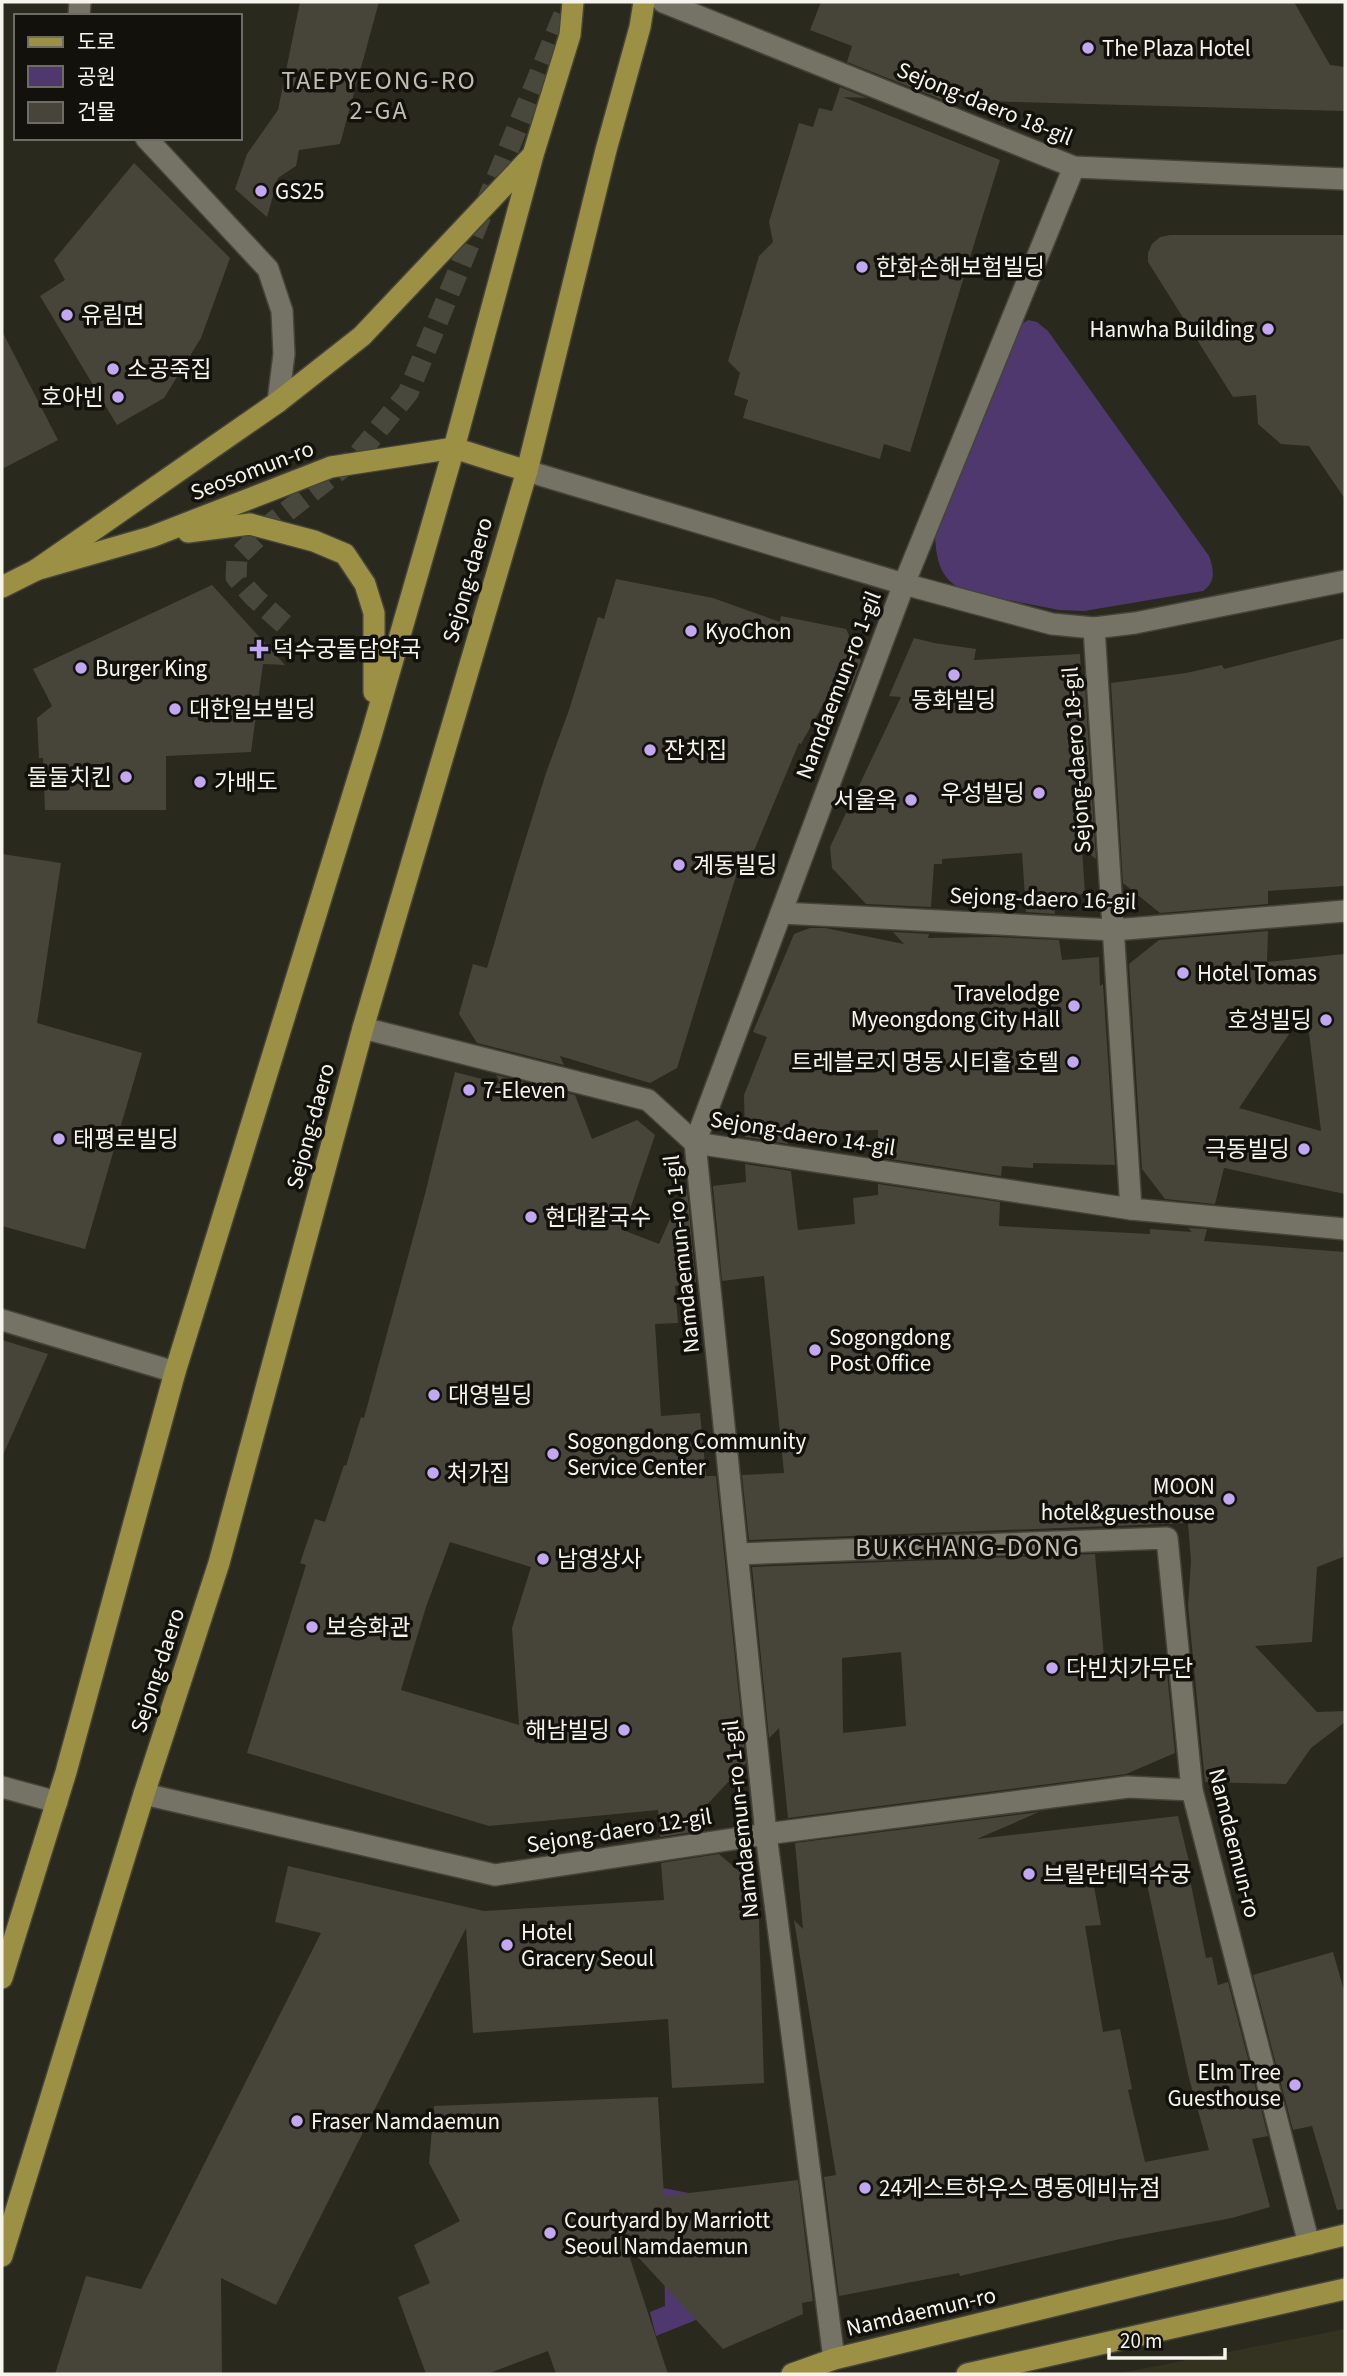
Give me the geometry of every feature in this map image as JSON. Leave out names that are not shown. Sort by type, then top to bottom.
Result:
[{"type":"main road","points":[[2,1978],[57,1802],[175,1372],[371,736],[454,448],[533,155],[570,35],[573,2]]},
{"type":"main road","name":"Sejong-daero","points":[[2,2256],[7,2230],[219,1563],[363,1028],[527,471],[606,150],[640,27],[644,2]]},
{"type":"main road","points":[[36,570],[278,401],[362,336],[533,155]]},
{"type":"main road","name":"Seosomun-ro","points":[[2,587],[36,570],[151,537],[331,467],[454,448],[527,471]]},
{"type":"main road","points":[[151,537],[250,524],[314,541],[345,554],[365,584],[374,613],[375,668],[371,736]]},
{"type":"main road","name":"Namdaemun-ro","points":[[792,2374],[834,2359],[1345,2235]]},
{"type":"main road","points":[[967,2374],[1345,2289]]},
{"type":"street","name":"Sejong-daero 18-gil","points":[[663,2],[1074,167],[1345,179]]},
{"type":"street","points":[[148,140],[268,269],[282,311],[284,354],[278,401]]},
{"type":"street","name":"Namdaemun-ro 1-gil","points":[[834,2359],[766,1833],[695,1143],[904,584],[1074,167]]},
{"type":"street","points":[[527,471],[904,584],[1052,624],[1094,628],[1135,623],[1345,581]]},
{"type":"street","name":"Sejong-daero 18-gil","points":[[1094,628],[1114,930]]},
{"type":"street","name":"Sejong-daero 16-gil","points":[[781,913],[1114,930],[1345,911]]},
{"type":"street","points":[[1114,930],[1131,1209]]},
{"type":"street","name":"Sejong-daero 14-gil","points":[[363,1028],[648,1100],[695,1143],[1131,1209],[1345,1229]]},
{"type":"street","points":[[2,1320],[175,1372]]},
{"type":"street","name":"Namdaemun-ro","points":[[738,1554],[1167,1538],[1192,1790],[1309,2244]]},
{"type":"street","points":[[2,1787],[57,1802]]},
{"type":"street","name":"Sejong-daero 12-gil","points":[[144,1794],[495,1875],[766,1833],[1128,1787],[1192,1790]]},
{"type":"shaded area","points":[[1345,2329],[1345,2374],[1116,2374]]},
{"type":"green space","points":[[1028,320],[1037,322],[1048,331],[1209,556],[1213,575],[1210,584],[1203,591],[1084,611],[1059,610],[969,592],[959,588],[946,577],[939,561],[935,534],[1019,326]]},
{"type":"green space","points":[[663,2188],[689,2193],[696,2320],[656,2336],[650,2312],[665,2306]]},
{"type":"building","points":[[300,2],[379,2],[340,144],[299,150],[296,166],[278,178],[267,217],[235,189],[247,154],[278,110]]},
{"type":"building","name":"The Plaza Hotel","points":[[821,2],[1294,2],[1330,65],[1345,67],[1345,111],[943,100],[847,62],[852,46],[810,30]]},
{"type":"building","name":"한화손해보험빌딩","points":[[840,87],[867,98],[843,97],[1000,160],[910,452],[884,444],[880,459],[743,418],[748,400],[734,395],[740,373],[728,361],[759,256],[773,242],[769,222],[799,123],[813,127],[819,108],[832,111]]},
{"type":"building","points":[[134,163],[230,258],[201,338],[164,398],[117,425],[40,296],[65,280],[54,260]]},
{"type":"building","name":"Hanwha Building","points":[[1345,235],[1345,499],[1309,446],[1281,444],[1258,424],[1256,395],[1233,397],[1148,262],[1152,244],[1160,237]]},
{"type":"building","points":[[2,331],[58,440],[2,469]]},
{"type":"building","points":[[616,579],[713,598],[780,622],[781,616],[846,629],[861,661],[849,693],[830,692],[801,744],[799,743],[748,865],[741,860],[677,1068],[650,1083],[560,1056],[564,1065],[477,1043],[459,1014],[473,964],[487,968],[546,773],[598,617],[604,619]]},
{"type":"building","points":[[212,585],[285,665],[263,664],[251,752],[166,756],[166,810],[45,810],[43,758],[39,758],[37,718],[52,706],[33,669]]},
{"type":"building","points":[[914,638],[976,649],[974,660],[1080,654],[1082,687],[1085,687],[1096,859],[1082,848],[1085,894],[1052,896],[1055,914],[1026,912],[1022,853],[942,859],[942,864],[934,864],[931,907],[866,904],[832,868],[830,847],[901,697],[889,696]]},
{"type":"building","points":[[1345,638],[1345,886],[1268,891],[1268,904],[1160,913],[1123,883],[1111,683],[1186,673],[1222,665],[1224,669]]},
{"type":"building","name":"태평로빌딩","points":[[2,854],[61,863],[37,1023],[142,1053],[85,1249],[2,1226]]},
{"type":"building","points":[[810,928],[825,928],[904,944],[893,932],[929,934],[928,938],[1059,940],[1062,960],[1099,957],[1115,1165],[1033,1163],[1033,1168],[1002,1166],[1001,1176],[878,1157],[878,1130],[786,1132],[788,1144],[745,1137],[744,1095],[767,1037],[753,1032],[794,934]]},
{"type":"building","points":[[1268,931],[1267,962],[1345,954],[1345,1194],[1224,1168],[1215,1204],[1165,1199],[1142,1169],[1129,964],[1159,940]],"holes":[[[1306,1009],[1321,1131],[1239,1108]]]},
{"type":"building","points":[[455,1072],[501,1084],[496,1075],[575,1095],[592,1139],[637,1120],[655,1135],[623,1230],[659,1244],[683,1190],[687,1189],[696,1283],[675,1286],[678,1323],[655,1324],[661,1416],[700,1413],[706,1476],[716,1476],[746,1763],[687,1826],[693,1832],[660,1837],[658,1810],[489,1826],[247,1753],[306,1565],[300,1563],[315,1519],[325,1522],[361,1417],[364,1418]],"holes":[[[450,1542],[531,1567],[512,1628],[519,1725],[401,1690],[426,1607]]]},
{"type":"building","points":[[745,1164],[791,1171],[798,1230],[855,1224],[853,1198],[878,1195],[878,1184],[1000,1202],[999,1226],[1150,1234],[1150,1229],[1192,1232],[1188,1228],[1207,1229],[1204,1241],[1345,1252],[1343,1557],[1317,1567],[1312,1642],[1255,1646],[1317,1712],[1345,1711],[1345,1722],[1311,1748],[1286,1784],[1205,1782],[1188,1606],[1191,1561],[1188,1523],[749,1540],[742,1475],[784,1473],[764,1276],[722,1281],[713,1186],[746,1182]]},
{"type":"building","points":[[2,1340],[48,1354],[2,1457]]},
{"type":"building","points":[[1095,1554],[1105,1669],[1166,1663],[1175,1753],[1126,1774],[788,1818],[779,1728],[769,1738],[752,1567]],"holes":[[[901,1652],[906,1726],[843,1733],[842,1658]]]},
{"type":"building","points":[[1039,1812],[977,1839],[1178,1816],[1192,1874],[1189,1875],[1206,1958],[1212,1957],[1218,1985],[1228,1982],[1268,2136],[1252,2139],[1270,2207],[1232,2218],[1120,2239],[960,2276],[959,2273],[839,2296],[824,2177],[836,2175],[794,1920],[803,1929],[795,1843]],"holes":[[[1143,1866],[1189,2078],[1209,2150],[1145,2162],[1128,2090],[1132,2089],[1120,2029],[1103,2032],[1085,1926],[1101,1925],[1092,1876]]]},
{"type":"building","points":[[719,1854],[758,1888],[764,2083],[672,2088],[668,2019],[473,2033],[466,1928],[276,2305],[221,2278],[222,2374],[55,2374],[86,2276],[141,2289],[321,1933],[275,1922],[288,1866],[484,1911],[664,1900],[661,1863]]},
{"type":"building","points":[[1333,1952],[1345,1994],[1345,2209],[1337,2210],[1312,2126],[1293,2130],[1253,1975]]},
{"type":"building","name":"Courtyard by Marriott Seoul Namdaemun","points":[[658,2097],[664,2196],[798,2180],[813,2301],[802,2303],[803,2314],[723,2349],[625,2243],[668,2374],[556,2374],[548,2351],[487,2374],[426,2374],[398,2297],[430,2283],[414,2245],[460,2221],[429,2163],[434,2106]]},
{"type":"tunnel","points":[[284,624],[236,577],[237,557],[272,523],[356,457],[408,393],[569,2]]},
{"type":"place","name":"The Plaza Hotel","points":[[1088,48]]},
{"type":"place","name":"GS25","points":[[261,191]]},
{"type":"place","name":"한화손해보험빌딩","points":[[862,267]]},
{"type":"place","name":"유림면","points":[[67,315]]},
{"type":"place","name":"Hanwha Building","points":[[1268,329]]},
{"type":"place","name":"소공죽집","points":[[113,369]]},
{"type":"place","name":"호아빈","points":[[118,397]]},
{"type":"place","name":"KyoChon","points":[[691,631]]},
{"type":"place","name":"덕수궁돌담약국","points":[[259,649]]},
{"type":"place","name":"Burger King","points":[[81,668]]},
{"type":"place","name":"동화빌딩","points":[[954,675]]},
{"type":"place","name":"대한일보빌딩","points":[[175,709]]},
{"type":"place","name":"잔치집","points":[[650,750]]},
{"type":"place","name":"둘둘치킨","points":[[126,777]]},
{"type":"place","name":"가배도","points":[[200,782]]},
{"type":"place","name":"우성빌딩","points":[[1039,793]]},
{"type":"place","name":"서울옥","points":[[911,800]]},
{"type":"place","name":"계동빌딩","points":[[679,865]]},
{"type":"place","name":"Hotel Tomas","points":[[1183,973]]},
{"type":"place","name":"Travelodge Myeongdong City Hall","points":[[1074,1006]]},
{"type":"place","name":"호성빌딩","points":[[1326,1020]]},
{"type":"place","name":"트레블로지 명동 시티홀 호텔","points":[[1073,1062]]},
{"type":"place","name":"7-Eleven","points":[[469,1090]]},
{"type":"place","name":"태평로빌딩","points":[[59,1139]]},
{"type":"place","name":"극동빌딩","points":[[1304,1149]]},
{"type":"place","name":"현대칼국수","points":[[531,1217]]},
{"type":"place","name":"Sogongdong Post Office","points":[[815,1350]]},
{"type":"place","name":"대영빌딩","points":[[434,1395]]},
{"type":"place","name":"Sogongdong Community Service Center","points":[[553,1454]]},
{"type":"place","name":"처가집","points":[[433,1473]]},
{"type":"place","name":"MOON hotel&guesthouse","points":[[1229,1499]]},
{"type":"place","name":"남영상사","points":[[543,1559]]},
{"type":"place","name":"보승화관","points":[[312,1627]]},
{"type":"place","name":"다빈치가무단","points":[[1052,1668]]},
{"type":"place","name":"해남빌딩","points":[[624,1730]]},
{"type":"place","name":"브릴란테덕수궁","points":[[1029,1874]]},
{"type":"place","name":"Hotel Gracery Seoul","points":[[507,1945]]},
{"type":"place","name":"Elm Tree Guesthouse","points":[[1295,2085]]},
{"type":"place","name":"Fraser Namdaemun","points":[[297,2121]]},
{"type":"place","name":"24게스트하우스 명동에비뉴점","points":[[865,2188]]},
{"type":"place","name":"Courtyard by Marriott Seoul Namdaemun","points":[[550,2233]]},
{"type":"district","name":"TAEPYEONG-RO 2-GA","points":[[379,95]]},
{"type":"district","name":"BUKCHANG-DONG","points":[[968,1547]]}]
